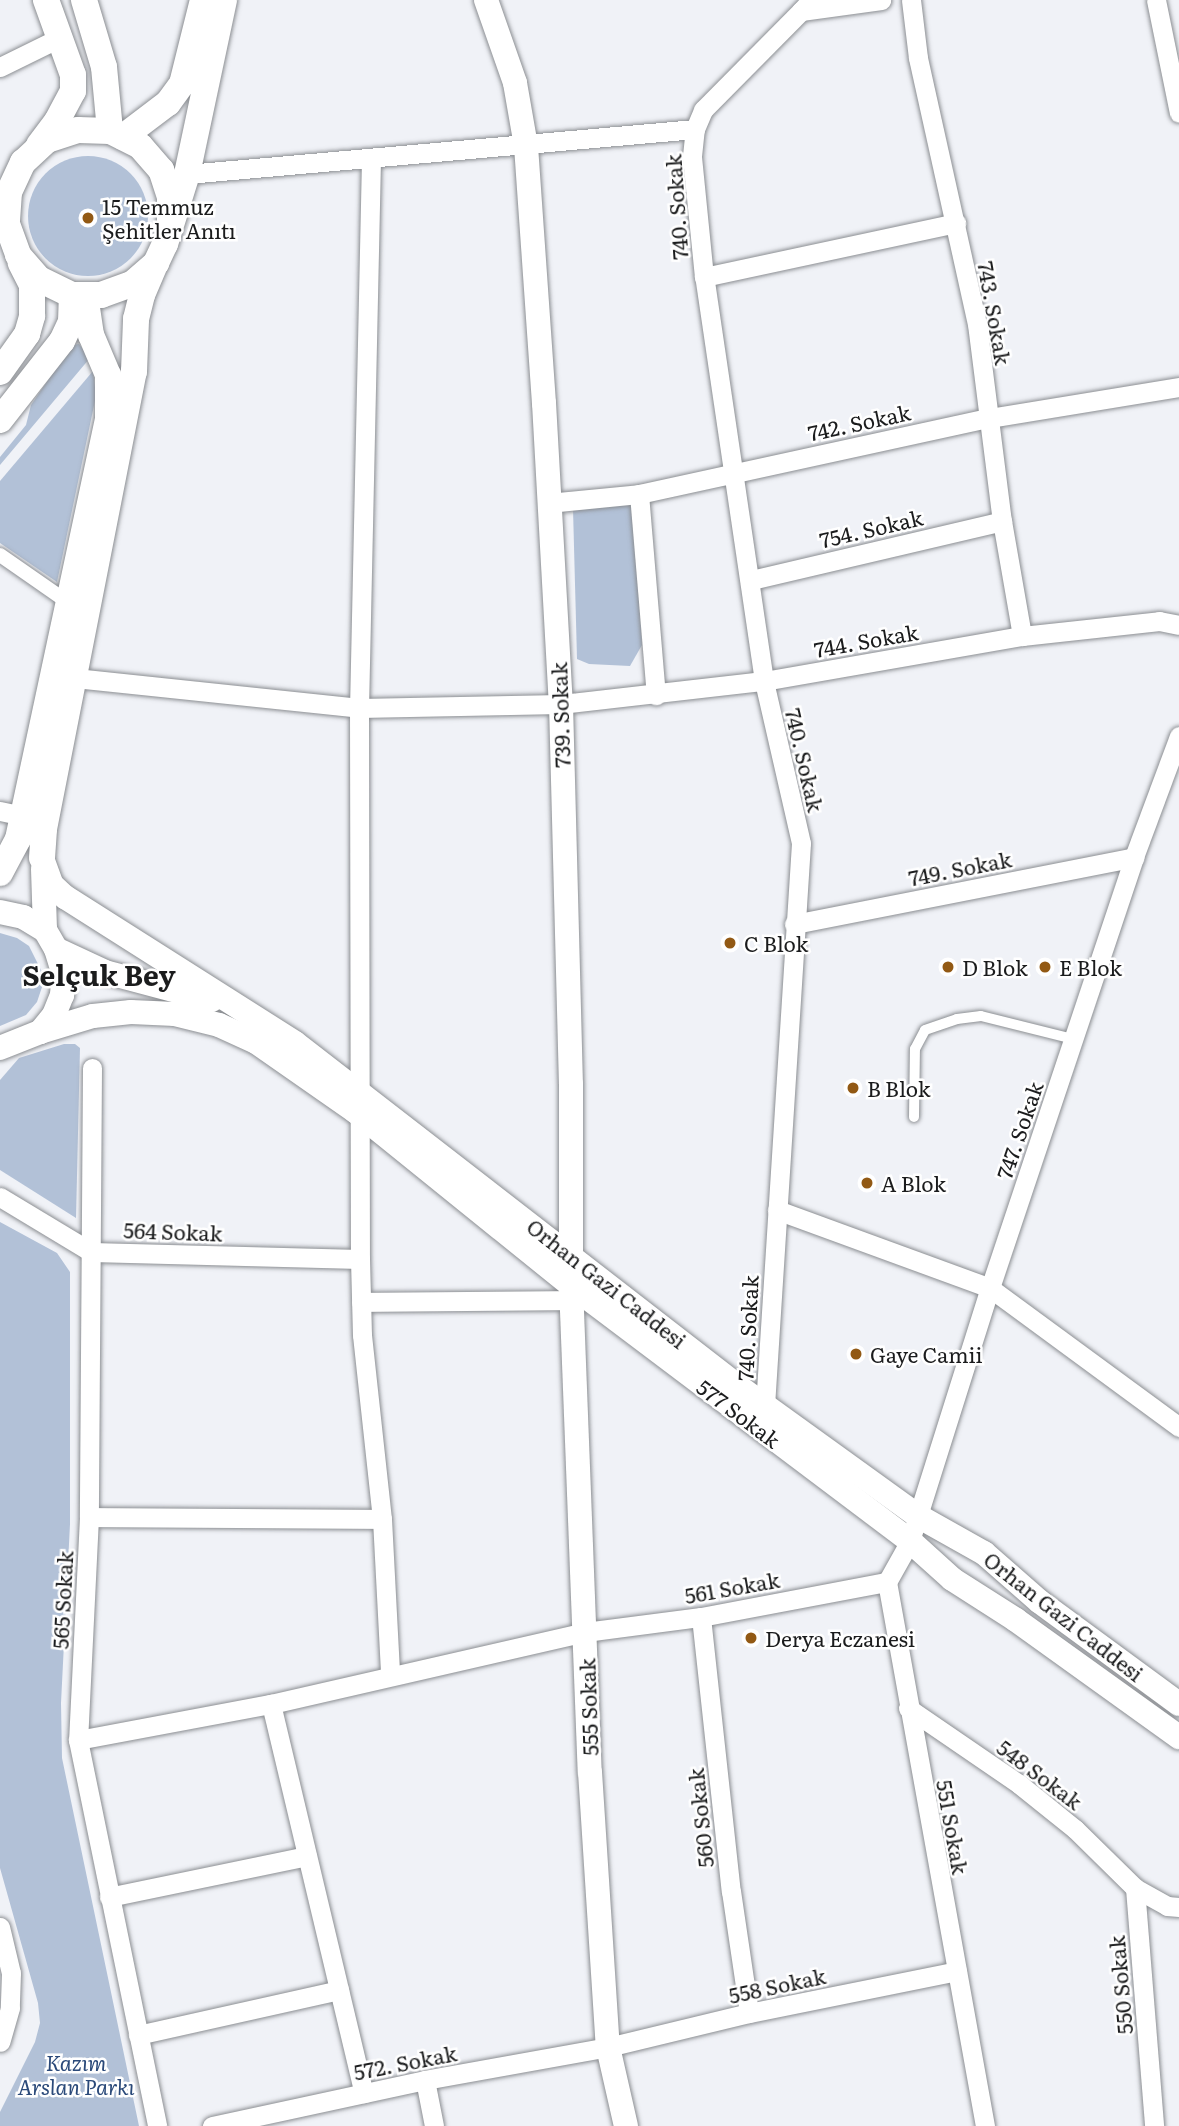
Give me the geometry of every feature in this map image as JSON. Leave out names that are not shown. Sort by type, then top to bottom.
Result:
[{"type":"main road","points":[[0,372],[27,334],[33,309],[32,285],[7,224],[6,178],[35,150],[57,121],[73,91],[73,75],[46,0]]},
{"type":"main road","points":[[84,0],[104,66],[117,134]]},
{"type":"main road","points":[[117,134],[168,103],[182,85],[203,0]]},
{"type":"main road","points":[[42,858],[44,829],[134,372],[136,319],[142,295],[187,174],[224,0]]},
{"type":"main road","points":[[35,150],[47,141],[78,130],[117,134],[140,146],[161,170],[170,197],[170,224]]},
{"type":"main road","points":[[18,255],[39,279],[78,295],[101,295],[132,284],[156,263]]},
{"type":"main road","points":[[0,420],[62,341],[71,322],[78,295]]},
{"type":"main road","points":[[0,873],[18,839],[12,813],[69,603],[108,418],[110,396],[101,354],[78,295]]},
{"type":"street","name":"739. Sokak","points":[[486,0],[515,83],[526,146],[561,705],[572,1293]]},
{"type":"street","points":[[187,174],[695,129],[703,110],[806,5],[881,0]]},
{"type":"street","name":"743. Sokak","points":[[911,0],[918,58],[977,324],[1002,521],[1022,636]]},
{"type":"street","points":[[1156,0],[1179,113]]},
{"type":"street","points":[[0,67],[61,37]]},
{"type":"street","name":"740. Sokak","points":[[695,129],[692,156],[704,277],[764,681],[801,843],[765,1406]]},
{"type":"street","points":[[370,159],[359,708],[360,1259],[382,1519],[390,1674]]},
{"type":"street","points":[[704,277],[956,223]]},
{"type":"street","name":"742. Sokak","points":[[548,503],[639,494],[989,418],[1179,387]]},
{"type":"street","points":[[639,494],[656,695]]},
{"type":"street","name":"754. Sokak","points":[[751,580],[1002,521]]},
{"type":"street","points":[[0,555],[69,603]]},
{"type":"street","name":"744. Sokak","points":[[75,678],[359,708],[561,705],[764,681],[1022,636],[1159,621],[1179,625]]},
{"type":"street","name":"747. Sokak","points":[[910,1541],[990,1287],[1134,857],[1179,736]]},
{"type":"street","name":"749. Sokak","points":[[794,924],[1134,857]]},
{"type":"street","points":[[40,1032],[54,1015],[62,995],[63,972],[51,940],[42,858]]},
{"type":"street","name":"Orhan Gazi Caddesi","points":[[42,858],[52,885],[65,897],[295,1043],[360,1104],[572,1255],[765,1406],[918,1516],[984,1553],[1040,1602],[1179,1704]]},
{"type":"street","points":[[0,912],[23,917],[51,940],[105,972],[241,1011]]},
{"type":"street","name":"577 Sokak","points":[[5,1049],[40,1032],[93,1016],[131,1012],[175,1014],[235,1031],[256,1042],[307,1077],[360,1104],[572,1293],[910,1541],[952,1580],[1016,1620],[1179,1737]]},
{"type":"street","name":"565 Sokak","points":[[92,1068],[89,1517],[78,1740],[157,2126]]},
{"type":"street","name":"564 Sokak","points":[[0,1197],[91,1252],[360,1259]]},
{"type":"street","points":[[777,1210],[990,1287],[1179,1427]]},
{"type":"street","points":[[362,1302],[572,1293]]},
{"type":"street","name":"555 Sokak","points":[[572,1293],[585,1632],[608,2047],[626,2126]]},
{"type":"street","points":[[89,1517],[382,1519]]},
{"type":"street","points":[[887,1582],[910,1541]]},
{"type":"street","name":"561 Sokak","points":[[78,1740],[271,1704],[390,1674],[585,1632],[701,1617],[887,1582]]},
{"type":"street","name":"551 Sokak","points":[[887,1582],[985,2126]]},
{"type":"street","name":"560 Sokak","points":[[701,1617],[730,1891],[749,2013]]},
{"type":"street","points":[[271,1704],[364,2093]]},
{"type":"street","name":"548 Sokak","points":[[908,1708],[1019,1784],[1075,1829],[1135,1888]]},
{"type":"street","points":[[109,1897],[307,1856]]},
{"type":"street","points":[[1135,1888],[1167,1906],[1179,1907]]},
{"type":"street","name":"550 Sokak","points":[[1135,1888],[1154,2126]]},
{"type":"street","points":[[0,1927],[11,1973],[0,2042]]},
{"type":"street","name":"558 Sokak","points":[[608,2047],[749,2013],[957,1971]]},
{"type":"street","points":[[138,2035],[340,1990]]},
{"type":"street","name":"572. Sokak","points":[[212,2126],[425,2080],[608,2047]]},
{"type":"street","points":[[425,2080],[433,2126]]},
{"type":"lane","points":[[915,1117],[915,1049],[925,1030],[957,1019],[981,1016],[1073,1039]]},
{"type":"green space","points":[[88,156],[111,161],[130,174],[143,193],[148,216],[143,239],[130,258],[111,271],[88,276],[65,271],[46,258],[33,239],[28,216],[33,193],[46,174],[65,161]]},
{"type":"green space","points":[[79,344],[90,358],[0,465],[0,457],[26,425],[31,405],[72,345]]},
{"type":"green space","points":[[93,371],[96,396],[57,582],[0,543],[0,481]]},
{"type":"green space","points":[[633,499],[642,645],[630,666],[589,664],[577,659],[573,509]]},
{"type":"green space","points":[[0,933],[17,938],[29,946],[42,972],[42,987],[37,1002],[26,1015],[0,1026]]},
{"type":"green space","points":[[64,1044],[75,1044],[80,1048],[76,1218],[0,1170],[0,1080],[19,1058]]},
{"type":"green space","name":"Kazım Arslan Parkı","points":[[0,1222],[57,1253],[70,1272],[70,1524],[61,1703],[62,1758],[139,2126],[0,2126],[0,2112],[35,2042],[40,2023],[38,2003],[0,1868]]},
{"type":"place","name":"15 Temmuz Şehitler Anıtı","points":[[88,218]]},
{"type":"place","name":"C Blok","points":[[730,943]]},
{"type":"place","name":"D Blok","points":[[948,967]]},
{"type":"place","name":"E Blok","points":[[1045,967]]},
{"type":"place","name":"B Blok","points":[[853,1088]]},
{"type":"place","name":"A Blok","points":[[867,1183]]},
{"type":"place","name":"Gaye Camii","points":[[856,1354]]},
{"type":"place","name":"Derya Eczanesi","points":[[751,1638]]},
{"type":"district","name":"Selçuk Bey","points":[[99,974]]}]
